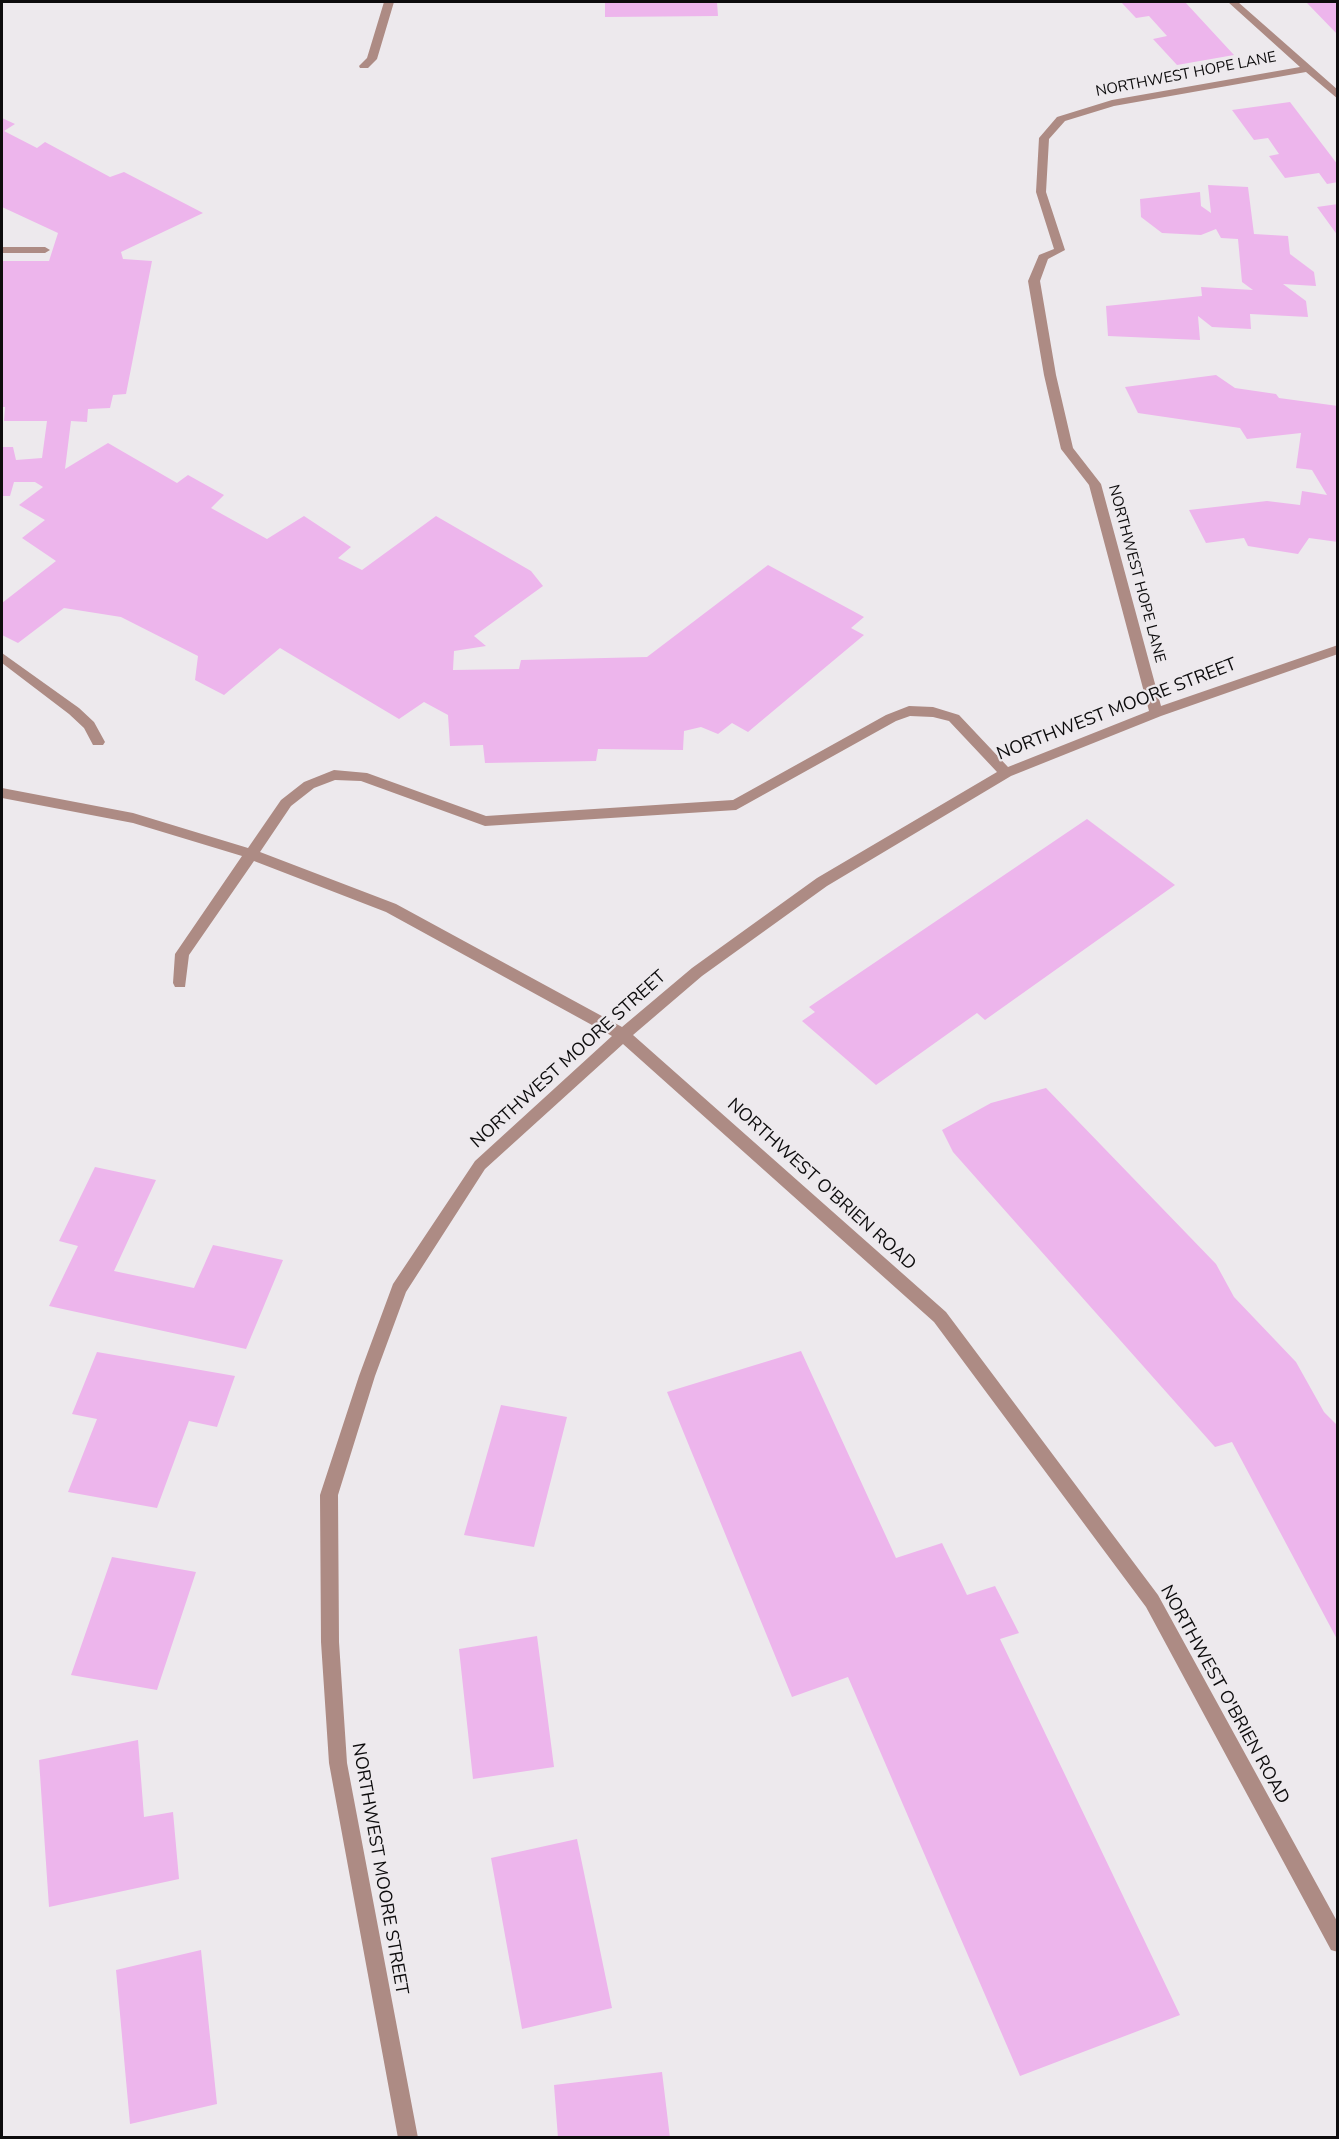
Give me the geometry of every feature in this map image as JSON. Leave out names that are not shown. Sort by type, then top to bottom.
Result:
[{"type":"street","points":[[364,66],[372,59],[389,2]]},
{"type":"street","points":[[1233,2],[1338,96]]},
{"type":"street","name":"NORTHWEST HOPE LANE","points":[[1156,712],[1095,484],[1067,449],[1050,375],[1034,281],[1043,257],[1060,250],[1041,192],[1044,138],[1061,119],[1112,103],[1308,69]]},
{"type":"street","points":[[2,250],[45,250]]},
{"type":"street","name":"NORTHWEST MOORE STREET","points":[[408,2138],[338,1763],[330,1642],[329,1495],[367,1377],[399,1289],[480,1165],[623,1035],[697,972],[822,882],[1006,773],[1156,712],[1338,649]]},
{"type":"street","points":[[4,662],[74,711],[89,725],[98,742]]},
{"type":"street","points":[[180,983],[182,954],[286,803],[309,784],[334,775],[362,776],[485,821],[736,806],[891,718],[909,711],[933,712],[954,718],[1006,773]]},
{"type":"street","name":"NORTHWEST O'BRIEN ROAD","points":[[2,793],[133,818],[251,854],[391,908],[623,1035],[940,1317],[1152,1601],[1338,1943]]},
{"type":"building","points":[[605,2],[717,2],[718,16],[605,17]]},
{"type":"building","points":[[1121,2],[1185,2],[1234,55],[1177,65],[1153,39],[1167,36],[1149,16],[1136,18]]},
{"type":"building","points":[[1306,2],[1338,2],[1338,35]]},
{"type":"building","points":[[1290,102],[1338,165],[1338,182],[1327,184],[1319,173],[1285,178],[1269,156],[1279,154],[1268,138],[1254,140],[1232,110]]},
{"type":"building","points":[[2,118],[15,124],[4,131],[37,148],[45,142],[110,177],[124,172],[203,213],[121,252],[123,259],[152,261],[126,394],[113,395],[110,408],[88,409],[87,422],[71,421],[65,469],[108,443],[177,483],[188,475],[224,495],[211,508],[267,539],[304,516],[351,547],[338,558],[362,570],[436,516],[531,571],[543,586],[474,636],[486,646],[454,651],[453,670],[519,669],[521,660],[647,657],[768,565],[864,617],[851,628],[864,635],[748,732],[732,723],[718,734],[701,727],[684,731],[683,750],[598,749],[596,761],[485,763],[483,745],[450,746],[448,715],[424,702],[399,719],[280,648],[224,695],[195,680],[198,656],[121,617],[64,608],[18,643],[2,635],[2,603],[56,561],[22,538],[45,520],[19,505],[43,487],[35,482],[14,482],[10,496],[2,496],[2,447],[13,447],[16,460],[42,458],[47,421],[4,421],[5,407],[2,407],[2,261],[49,261],[58,233],[2,207]]},
{"type":"building","points":[[1208,185],[1248,187],[1254,234],[1288,236],[1290,254],[1314,272],[1316,286],[1283,284],[1306,301],[1308,317],[1250,314],[1251,329],[1212,327],[1198,316],[1200,340],[1108,336],[1106,306],[1202,296],[1201,287],[1253,290],[1242,282],[1238,239],[1221,238],[1216,229],[1201,235],[1162,233],[1141,217],[1140,199],[1200,192],[1201,206],[1211,213]]},
{"type":"building","points":[[1338,204],[1338,236],[1317,207]]},
{"type":"building","points":[[1216,375],[1235,388],[1276,394],[1279,398],[1338,406],[1338,542],[1309,538],[1298,554],[1248,546],[1244,538],[1206,543],[1189,510],[1267,501],[1300,505],[1302,491],[1327,495],[1312,470],[1296,468],[1301,433],[1247,439],[1240,428],[1138,413],[1125,387]]},
{"type":"building","points":[[1087,819],[1175,885],[985,1020],[977,1013],[876,1085],[802,1021],[815,1012],[809,1007]]},
{"type":"building","points":[[1046,1088],[1216,1264],[1234,1297],[1296,1362],[1324,1412],[1338,1426],[1338,1641],[1232,1442],[1215,1447],[953,1152],[942,1130],[991,1103]]},
{"type":"building","points":[[95,1167],[156,1180],[114,1271],[194,1288],[213,1245],[283,1260],[246,1349],[49,1306],[78,1246],[59,1241]]},
{"type":"building","points":[[801,1351],[896,1558],[942,1543],[967,1595],[995,1586],[1019,1633],[1000,1639],[1180,2015],[1020,2076],[848,1677],[792,1697],[667,1392]]},
{"type":"building","points":[[97,1352],[235,1376],[217,1427],[189,1421],[157,1508],[68,1492],[97,1419],[72,1414]]},
{"type":"building","points":[[501,1405],[567,1417],[534,1547],[464,1535]]},
{"type":"building","points":[[112,1557],[196,1572],[157,1690],[71,1675]]},
{"type":"building","points":[[537,1636],[554,1767],[473,1779],[459,1649]]},
{"type":"building","points":[[138,1740],[144,1817],[173,1812],[179,1879],[49,1907],[39,1760]]},
{"type":"building","points":[[577,1839],[612,2008],[522,2029],[491,1858]]},
{"type":"building","points":[[201,1950],[217,2104],[130,2124],[116,1970]]},
{"type":"building","points":[[662,2072],[670,2138],[558,2138],[554,2085]]}]
